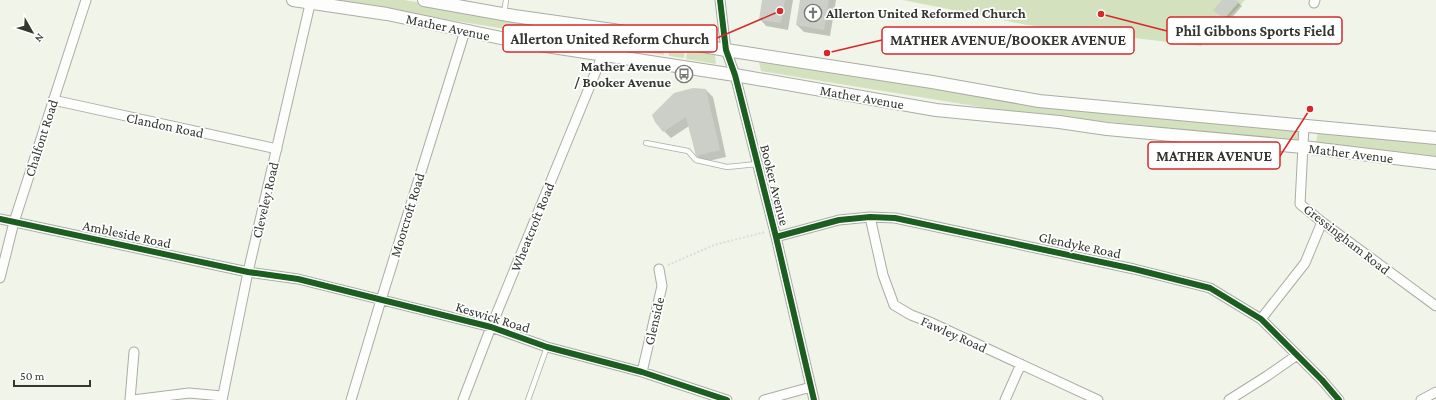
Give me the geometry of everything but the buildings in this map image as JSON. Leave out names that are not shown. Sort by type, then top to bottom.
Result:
[{"type":"main road","name":"Mather Avenue","points":[[293,0],[387,14],[520,42],[735,75],[936,110],[1303,147],[1436,163]]},
{"type":"main road","name":"Mather Avenue","points":[[424,0],[504,14],[613,30],[726,50],[932,82],[1039,101],[1436,138]]},
{"type":"street","name":"Chalfont Road","points":[[0,278],[14,222],[86,0]]},
{"type":"street","name":"Booker Avenue","points":[[720,0],[726,50],[735,75],[775,234],[814,400]]},
{"type":"street","name":"Cleveley Road","points":[[222,398],[248,272],[310,2]]},
{"type":"street","name":"Moorcroft Road","points":[[352,400],[381,300],[465,30]]},
{"type":"street","name":"Wheatcroft Road","points":[[464,400],[491,327],[603,54]]},
{"type":"street","name":"Clandon Road","points":[[53,100],[277,149]]},
{"type":"street","name":"Gressingham Road","points":[[1304,126],[1300,204],[1436,306]]},
{"type":"street","name":"Glendyke Road","points":[[775,234],[839,220],[870,217],[894,218],[1134,268],[1210,288],[1261,319],[1322,380],[1339,400]]},
{"type":"street","name":"Fawley Road","points":[[870,217],[884,275],[894,305],[911,316],[932,323],[1098,400]]},
{"type":"street","name":"Ambleside Road","points":[[0,219],[248,272]]},
{"type":"street","points":[[1261,319],[1305,263],[1322,222]]},
{"type":"street","name":"Glenside","points":[[642,372],[662,286],[659,269]]},
{"type":"street","name":"Keswick Road","points":[[248,272],[298,279],[491,327],[547,347],[642,372],[727,400]]},
{"type":"street","points":[[134,352],[131,400],[189,393],[222,398]]},
{"type":"street","points":[[1229,400],[1297,355]]},
{"type":"street","points":[[1005,400],[1021,364]]},
{"type":"street","points":[[764,400],[811,387]]},
{"type":"street","points":[[1421,400],[1436,392]]},
{"type":"lane","points":[[504,14],[506,0]]},
{"type":"lane","points":[[646,143],[688,151],[696,160],[727,167],[757,164]]},
{"type":"lane","points":[[528,400],[547,347]]},
{"type":"path","points":[[659,269],[714,245],[775,234]]},
{"type":"green space","points":[[328,0],[404,0],[663,43],[664,55]]},
{"type":"green space","points":[[903,0],[1245,0],[1201,46],[1027,25]]},
{"type":"green space","points":[[667,43],[685,46],[684,58],[669,56]]},
{"type":"green space","points":[[688,46],[714,50],[716,64],[686,59]]},
{"type":"green space","points":[[758,58],[1300,130],[1299,141],[1005,111],[761,71]]},
{"type":"green space","points":[[1318,132],[1436,144],[1436,157],[1319,145],[1316,142]]},
{"type":"cycle path","points":[[720,0],[726,50],[735,75],[776,237],[814,400]]},
{"type":"cycle path","points":[[776,237],[839,220],[870,217],[895,218],[1134,269],[1210,288],[1261,319],[1322,380],[1339,400]]},
{"type":"cycle path","points":[[0,219],[248,272],[298,279],[491,327],[547,347],[642,372],[727,400]]},
{"type":"place","name":"Allerton United Reform Church","points":[[780,11]]},
{"type":"place","name":"Allerton United Reformed Church","points":[[813,13]]},
{"type":"place","name":"Phil Gibbons Sports Field","points":[[1101,14]]},
{"type":"place","name":"MATHER AVENUE/BOOKER AVENUE","points":[[827,53]]},
{"type":"place","name":"Mather Avenue / Booker Avenue","points":[[684,74]]},
{"type":"place","name":"MATHER AVENUE","points":[[1310,109]]}]
